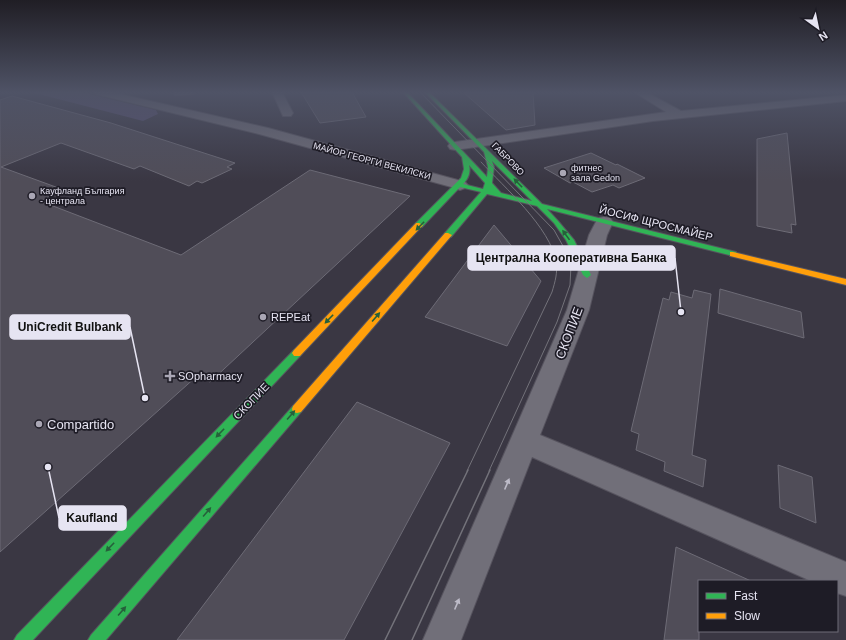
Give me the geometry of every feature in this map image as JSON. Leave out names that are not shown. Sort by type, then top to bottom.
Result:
[{"type":"main road","points":[[432,122],[465,157],[487,188]]},
{"type":"main road","name":"ГАБРОВО","points":[[457,122],[556,222],[570,240],[587,275]]},
{"type":"main road","points":[[96,640],[487,188],[492,169],[483,147]]},
{"type":"main road","name":"СКОПИЕ","points":[[22,640],[337,310],[460,185],[466,173],[465,157]]},
{"type":"main road","name":"ЙОСИФ ЩРОСМАЙЕР","points":[[460,185],[487,188],[500,196],[846,283]]},
{"type":"street","name":"МАЙОР ГЕОРГИ ВЕКИЛСКИ","points":[[225,122],[460,185]]},
{"type":"street","points":[[454,146],[483,147],[632,122]]},
{"type":"street","name":"СКОПИЕ","points":[[442,640],[578,310],[585,289],[587,275],[598,235],[604,222]]},
{"type":"street","points":[[525,441],[846,579]]},
{"type":"building","points":[[0,122],[107,122],[235,163],[227,167],[232,169],[202,183],[197,181],[189,186],[140,166],[134,169],[61,143],[1,167],[64,190],[40,201],[181,255],[310,170],[410,196],[210,382],[197,376],[0,552]]},
{"type":"building","points":[[497,122],[535,122],[535,125],[506,130]]},
{"type":"building","points":[[787,133],[796,225],[791,224],[792,233],[757,226],[757,139]]},
{"type":"building","points":[[591,153],[645,178],[619,188],[613,185],[592,192],[573,182],[570,183],[544,168]]},
{"type":"building","points":[[494,225],[541,281],[507,346],[425,317]]},
{"type":"building","points":[[720,289],[801,312],[804,338],[718,313]]},
{"type":"building","points":[[694,290],[711,294],[692,455],[706,460],[703,487],[664,471],[665,462],[636,450],[639,434],[631,431],[663,298],[669,300],[671,292],[692,298]]},
{"type":"building","points":[[357,402],[450,443],[344,640],[177,640]]},
{"type":"building","points":[[778,465],[812,477],[816,523],[780,508]]},
{"type":"building","points":[[676,547],[749,580],[698,580],[699,640],[664,640]]},
{"type":"tram line","points":[[449,122],[554,230],[568,255],[571,265],[570,285],[557,322],[489,471]]},
{"type":"tram line","points":[[467,471],[552,292],[557,270],[552,249],[536,222],[514,196],[481,162]]},
{"type":"tram line","points":[[385,640],[468,470]]},
{"type":"tram line","points":[[412,640],[490,470]]},
{"type":"traffic: fast","points":[[419,225],[464,179],[467,169],[465,157],[433,122]]},
{"type":"traffic: fast","points":[[448,235],[485,192],[489,182],[491,167],[487,152],[457,122]]},
{"type":"traffic: fast","points":[[487,152],[556,222],[570,240],[587,275]]},
{"type":"traffic: fast","points":[[465,157],[500,196]]},
{"type":"traffic: fast","points":[[460,185],[733,254]]},
{"type":"traffic: fast","points":[[22,640],[297,353]]},
{"type":"traffic: fast","points":[[96,640],[297,409]]},
{"type":"traffic: slow","points":[[297,353],[419,225]]},
{"type":"traffic: slow","points":[[297,409],[448,235]]},
{"type":"traffic: slow","points":[[733,254],[846,282]]},
{"type":"place","name":"фитнес зала Gedon","points":[[563,173]]},
{"type":"place","name":"Кауфланд България - централа","points":[[32,196]]},
{"type":"place","name":"Централна Кооперативна Банка","points":[[681,312]]},
{"type":"place","name":"REPEat","points":[[263,317]]},
{"type":"place","name":"SOpharmacy","points":[[170,376]]},
{"type":"place","name":"UniCredit Bulbank","points":[[145,398]]},
{"type":"place","name":"Compartido","points":[[39,424]]},
{"type":"place","name":"Kaufland","points":[[48,467]]}]
